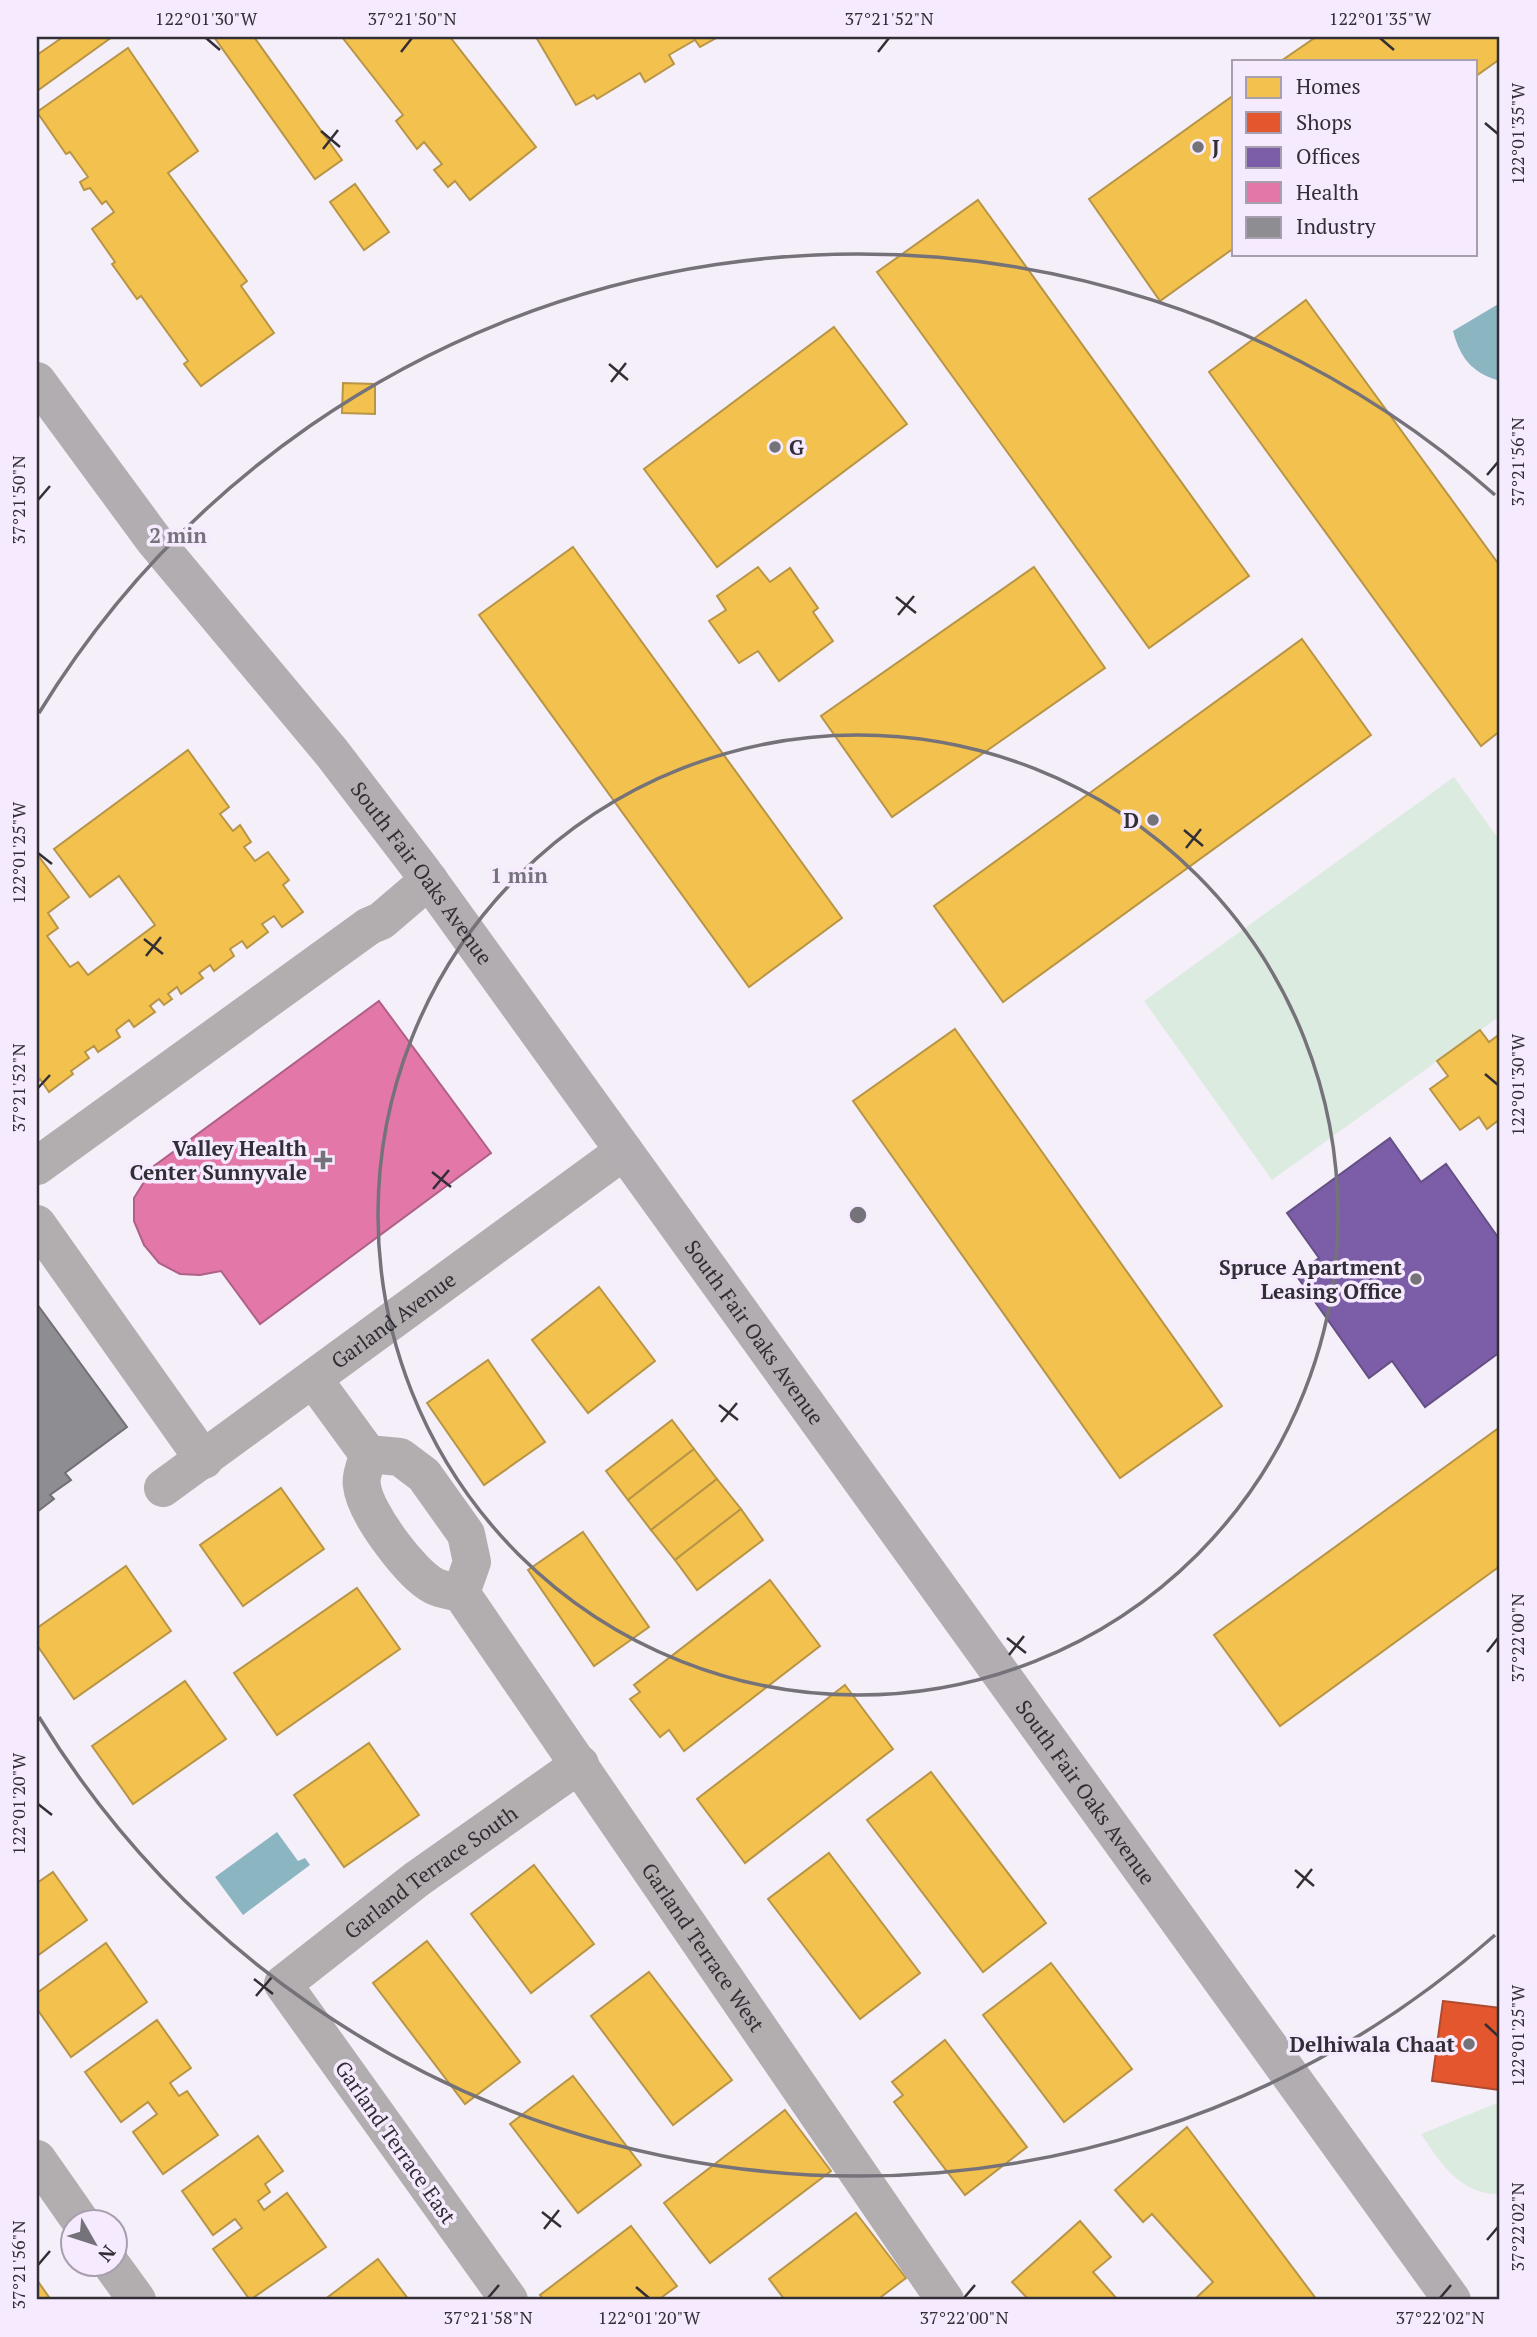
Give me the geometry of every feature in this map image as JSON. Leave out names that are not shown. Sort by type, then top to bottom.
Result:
[{"type":"main road","name":"South Fair Oaks Avenue","points":[[37,381],[155,540],[332,753],[429,880],[1452,2300]]},
{"type":"street","points":[[37,1166],[369,926],[381,921],[429,880]]},
{"type":"street","name":"Garland Avenue","points":[[163,1488],[624,1152]]},
{"type":"street","points":[[37,1224],[204,1460]]},
{"type":"street","points":[[314,1380],[368,1454],[361,1486],[386,1535],[418,1574],[435,1587],[461,1594],[472,1562],[466,1535],[424,1475],[400,1457],[368,1454]]},
{"type":"street","name":"Garland Terrace West","points":[[461,1594],[945,2300]]},
{"type":"street","name":"Garland Terrace South","points":[[284,1984],[416,1879],[580,1764]]},
{"type":"street","name":"Garland Terrace East","points":[[284,1984],[509,2300]]},
{"type":"street","points":[[37,2159],[72,2208]]},
{"type":"street","points":[[122,2278],[138,2300]]},
{"type":"shaded area","points":[[1454,777],[1500,841],[1500,1016],[1272,1180],[1144,1001]]},
{"type":"shaded area","points":[[1497,2103],[1500,2107],[1500,2194],[1474,2189],[1453,2176],[1421,2134]]},
{"type":"water","points":[[1500,303],[1500,377],[1497,380],[1473,368],[1459,349],[1453,331]]},
{"type":"water","points":[[277,1832],[298,1861],[305,1858],[310,1865],[243,1915],[215,1877]]},
{"type":"building: Homes","points":[[63,37],[112,37],[37,91],[37,55]]},
{"type":"building: Homes","points":[[214,37],[254,37],[342,160],[315,179]]},
{"type":"building: Homes","points":[[342,37],[450,37],[536,147],[470,200],[455,181],[448,187],[434,170],[442,164],[424,142],[417,149],[396,121],[403,115]]},
{"type":"building: Homes","points":[[536,37],[718,37],[700,47],[695,40],[669,55],[674,64],[645,82],[640,73],[597,99],[594,95],[576,105]]},
{"type":"building: Homes","points":[[1316,37],[1500,37],[1500,59],[1478,75],[1478,60],[1282,60]]},
{"type":"building: Homes","points":[[128,48],[198,151],[168,173],[247,281],[241,286],[274,333],[201,386],[184,364],[188,361],[141,296],[137,299],[112,264],[115,262],[92,229],[114,212],[106,201],[102,204],[90,188],[84,190],[80,182],[88,177],[70,152],[66,154],[37,112]]},
{"type":"building: Homes","name":"J","points":[[1232,96],[1232,249],[1160,301],[1089,199]]},
{"type":"building: Homes","points":[[355,184],[389,232],[364,250],[330,202]]},
{"type":"building: Homes","points":[[978,200],[1249,576],[1149,648],[877,272]]},
{"type":"building: Homes","points":[[1306,300],[1500,566],[1500,731],[1481,746],[1209,372]]},
{"type":"building: Homes","name":"G","points":[[834,327],[907,424],[717,567],[644,469]]},
{"type":"building: Homes","points":[[343,383],[375,384],[375,414],[342,413]]},
{"type":"building: Homes","points":[[573,547],[842,918],[749,987],[479,615]]},
{"type":"building: Homes","points":[[758,567],[770,582],[790,568],[818,608],[813,612],[833,641],[779,681],[758,651],[739,663],[709,621],[726,610],[717,596]]},
{"type":"building: Homes","points":[[1034,567],[1105,668],[892,817],[821,716]]},
{"type":"building: Homes","name":"D","points":[[1302,639],[1371,735],[1003,1002],[934,906]]},
{"type":"building: Homes","points":[[188,750],[229,807],[220,814],[233,831],[240,825],[251,842],[244,847],[255,861],[268,852],[289,880],[283,885],[303,912],[282,927],[274,916],[262,924],[268,932],[247,948],[242,941],[230,949],[234,956],[214,971],[210,965],[199,973],[203,978],[181,994],[177,987],[168,994],[172,999],[164,1005],[159,999],[150,1006],[155,1012],[134,1027],[129,1020],[116,1030],[120,1037],[98,1052],[94,1046],[85,1052],[89,1058],[49,1092],[40,1079],[37,1082],[37,854],[69,897],[48,913],[58,928],[47,936],[70,967],[78,962],[88,975],[155,925],[119,876],[90,897],[54,849]]},
{"type":"building: Homes","points":[[955,1029],[1222,1406],[1120,1478],[853,1101]]},
{"type":"building: Homes","points":[[1480,1030],[1489,1042],[1500,1034],[1500,1119],[1487,1129],[1479,1117],[1460,1130],[1430,1089],[1448,1076],[1437,1061]]},
{"type":"building: Homes","points":[[599,1287],[655,1361],[588,1413],[532,1340]]},
{"type":"building: Homes","points":[[488,1360],[545,1442],[484,1485],[427,1403]]},
{"type":"building: Homes","points":[[672,1420],[694,1449],[628,1500],[606,1471]]},
{"type":"building: Homes","points":[[1500,1427],[1500,1566],[1280,1726],[1214,1635]]},
{"type":"building: Homes","points":[[694,1449],[717,1479],[651,1530],[628,1500]]},
{"type":"building: Homes","points":[[717,1479],[741,1509],[675,1560],[651,1530]]},
{"type":"building: Homes","points":[[281,1488],[324,1549],[243,1606],[200,1545]]},
{"type":"building: Homes","points":[[741,1509],[763,1540],[697,1590],[675,1560]]},
{"type":"building: Homes","points":[[583,1532],[649,1627],[594,1666],[528,1570]]},
{"type":"building: Homes","points":[[126,1566],[171,1631],[74,1699],[37,1645],[37,1628]]},
{"type":"building: Homes","points":[[770,1580],[820,1646],[684,1751],[669,1730],[660,1737],[630,1699],[640,1692],[634,1685]]},
{"type":"building: Homes","points":[[357,1588],[400,1649],[277,1735],[234,1673]]},
{"type":"building: Homes","points":[[185,1681],[226,1739],[133,1804],[92,1746]]},
{"type":"building: Homes","points":[[845,1685],[893,1749],[745,1863],[697,1799]]},
{"type":"building: Homes","points":[[369,1743],[419,1815],[344,1867],[294,1795]]},
{"type":"building: Homes","points":[[931,1772],[1046,1923],[983,1972],[867,1820]]},
{"type":"building: Homes","points":[[829,1853],[920,1973],[860,2019],[768,1899]]},
{"type":"building: Homes","points":[[534,1865],[594,1944],[531,1993],[471,1914]]},
{"type":"building: Homes","points":[[53,1872],[87,1920],[37,1956],[37,1883]]},
{"type":"building: Homes","points":[[427,1941],[520,2062],[465,2104],[373,1983]]},
{"type":"building: Homes","points":[[106,1943],[147,2002],[71,2057],[37,2009],[37,1993]]},
{"type":"building: Homes","points":[[1051,1963],[1132,2069],[1064,2122],[983,2015]]},
{"type":"building: Homes","points":[[649,1972],[732,2080],[673,2125],[591,2016]]},
{"type":"building: Homes","points":[[157,2020],[191,2068],[170,2083],[179,2096],[187,2091],[218,2135],[163,2174],[133,2132],[157,2114],[148,2102],[121,2122],[85,2072]]},
{"type":"building: Homes","points":[[945,2040],[1027,2147],[965,2195],[894,2102],[903,2095],[892,2082]]},
{"type":"building: Homes","points":[[573,2076],[641,2165],[578,2213],[510,2124]]},
{"type":"building: Homes","points":[[785,2110],[831,2171],[710,2263],[664,2203]]},
{"type":"building: Homes","points":[[1187,2127],[1317,2300],[1195,2299],[1213,2282],[1152,2214],[1143,2222],[1115,2190]]},
{"type":"building: Homes","points":[[258,2136],[283,2171],[265,2184],[270,2192],[258,2201],[264,2210],[287,2193],[326,2247],[250,2300],[213,2249],[242,2228],[235,2219],[213,2235],[182,2191]]},
{"type":"building: Homes","points":[[856,2213],[906,2278],[877,2300],[785,2300],[769,2279]]},
{"type":"building: Homes","points":[[1080,2221],[1111,2257],[1093,2272],[1118,2300],[1029,2300],[1012,2282]]},
{"type":"building: Homes","points":[[631,2226],[677,2286],[658,2300],[544,2300],[540,2295]]},
{"type":"building: Homes","points":[[378,2259],[409,2300],[324,2300]]},
{"type":"building: Homes","points":[[37,2280],[51,2300],[37,2300]]},
{"type":"building: Shops","name":"Delhiwala Chaat","points":[[1443,2001],[1500,2008],[1500,2090],[1432,2081]]},
{"type":"building: Offices","points":[[1390,1138],[1421,1182],[1446,1164],[1500,1240],[1500,1352],[1425,1407],[1392,1361],[1369,1378],[1296,1275],[1319,1258],[1287,1213]]},
{"type":"building: Health","name":"Valley Health Center Sunnyvale","points":[[379,1001],[491,1153],[260,1324],[221,1271],[200,1275],[180,1274],[159,1263],[144,1245],[134,1221],[134,1198],[154,1166]]},
{"type":"building: Industry","points":[[37,1304],[127,1427],[65,1473],[71,1480],[50,1495],[54,1499],[37,1512]]},
{"type":"place","name":"J","points":[[1198,147]]},
{"type":"place","name":"G","points":[[775,447]]},
{"type":"place","name":"D","points":[[1153,820]]},
{"type":"place","name":"Valley Health Center Sunnyvale","points":[[323,1160]]},
{"type":"place","name":"Spruce Apartment Leasing Office","points":[[1416,1279]]},
{"type":"place","name":"Delhiwala Chaat","points":[[1469,2044]]}]
